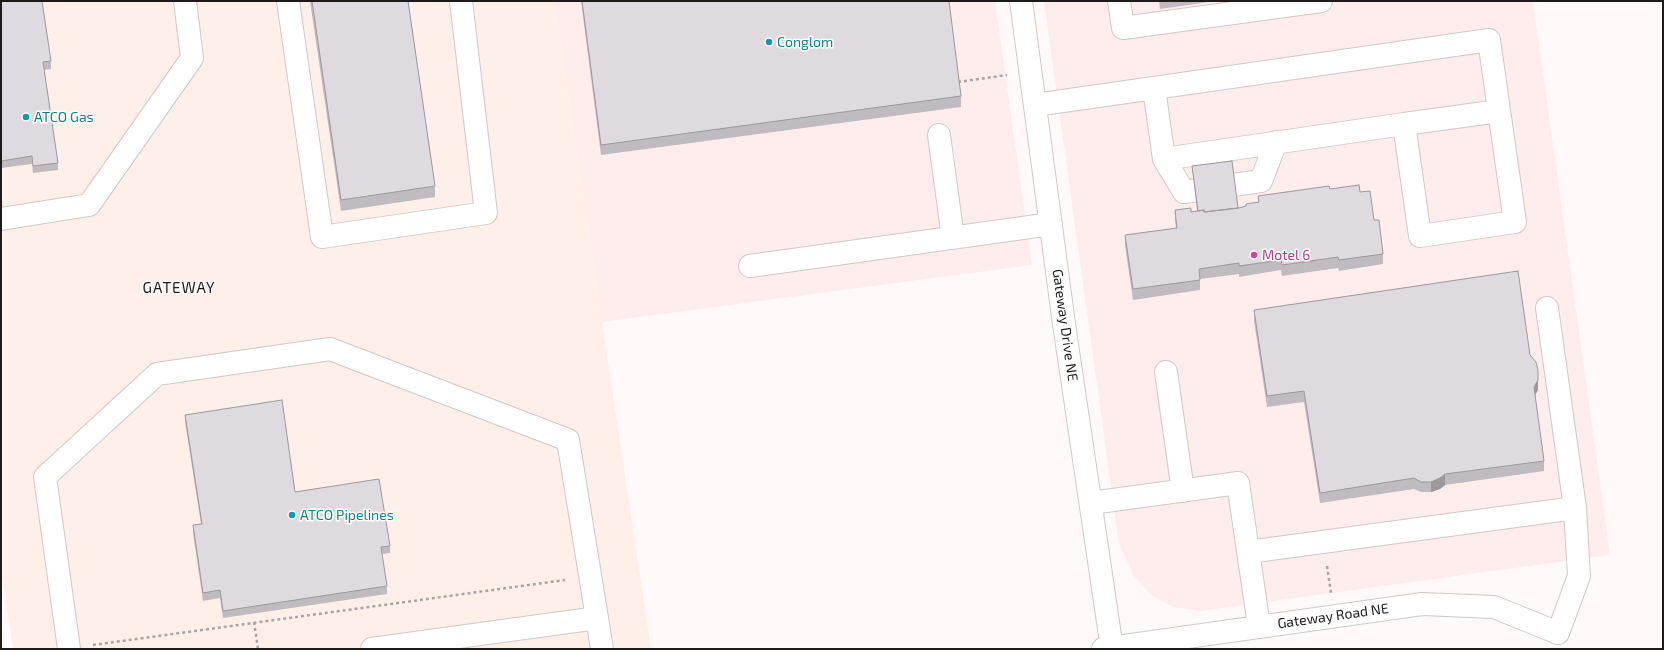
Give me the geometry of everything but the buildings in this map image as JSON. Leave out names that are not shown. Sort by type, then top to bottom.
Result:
[{"type":"street","points":[[1,219],[89,205],[192,58],[185,1]]},
{"type":"street","points":[[288,1],[322,237],[486,213],[461,1]]},
{"type":"street","name":"Gateway Drive NE","points":[[1021,1],[1091,503],[1109,649]]},
{"type":"street","points":[[1118,1],[1122,28],[1321,1]]},
{"type":"street","points":[[1035,105],[1489,40],[1515,222],[1420,236],[1404,124]]},
{"type":"street","points":[[1154,88],[1164,159],[1184,192],[1261,181],[1276,142]]},
{"type":"street","points":[[1164,159],[1499,111]]},
{"type":"street","points":[[939,135],[953,238]]},
{"type":"street","points":[[750,266],[1051,224]]},
{"type":"street","points":[[1248,552],[1575,508],[1547,308]]},
{"type":"street","points":[[80,647],[45,477],[157,374],[330,350],[568,440],[602,649]]},
{"type":"street","points":[[1166,372],[1183,491]]},
{"type":"street","points":[[1091,503],[1238,483],[1259,626]]},
{"type":"street","name":"Gateway Road NE","points":[[1109,649],[1259,626],[1422,604],[1494,607],[1558,633],[1579,576],[1575,508]]},
{"type":"street","points":[[372,649],[597,618]]},
{"type":"path","points":[[958,82],[1030,72]]},
{"type":"path","points":[[1323,542],[1334,616]]},
{"type":"path","points":[[80,647],[568,580]]},
{"type":"path","points":[[254,622],[258,649]]},
{"type":"shaded area","points":[[1,1],[554,1],[651,649],[13,649],[1,568]]},
{"type":"shaded area","points":[[554,1],[995,1],[1032,265],[602,322]]},
{"type":"shaded area","points":[[1044,1],[1533,1],[1610,555],[1200,611],[1173,607],[1151,595],[1134,576],[1119,544]]},
{"type":"place","name":"Conglom","points":[[769,42]]},
{"type":"place","name":"ATCO Gas","points":[[26,117]]},
{"type":"place","name":"Motel 6","points":[[1254,255]]},
{"type":"place","name":"ATCO Pipelines","points":[[292,515]]},
{"type":"district","name":"GATEWAY","points":[[179,288]]}]
